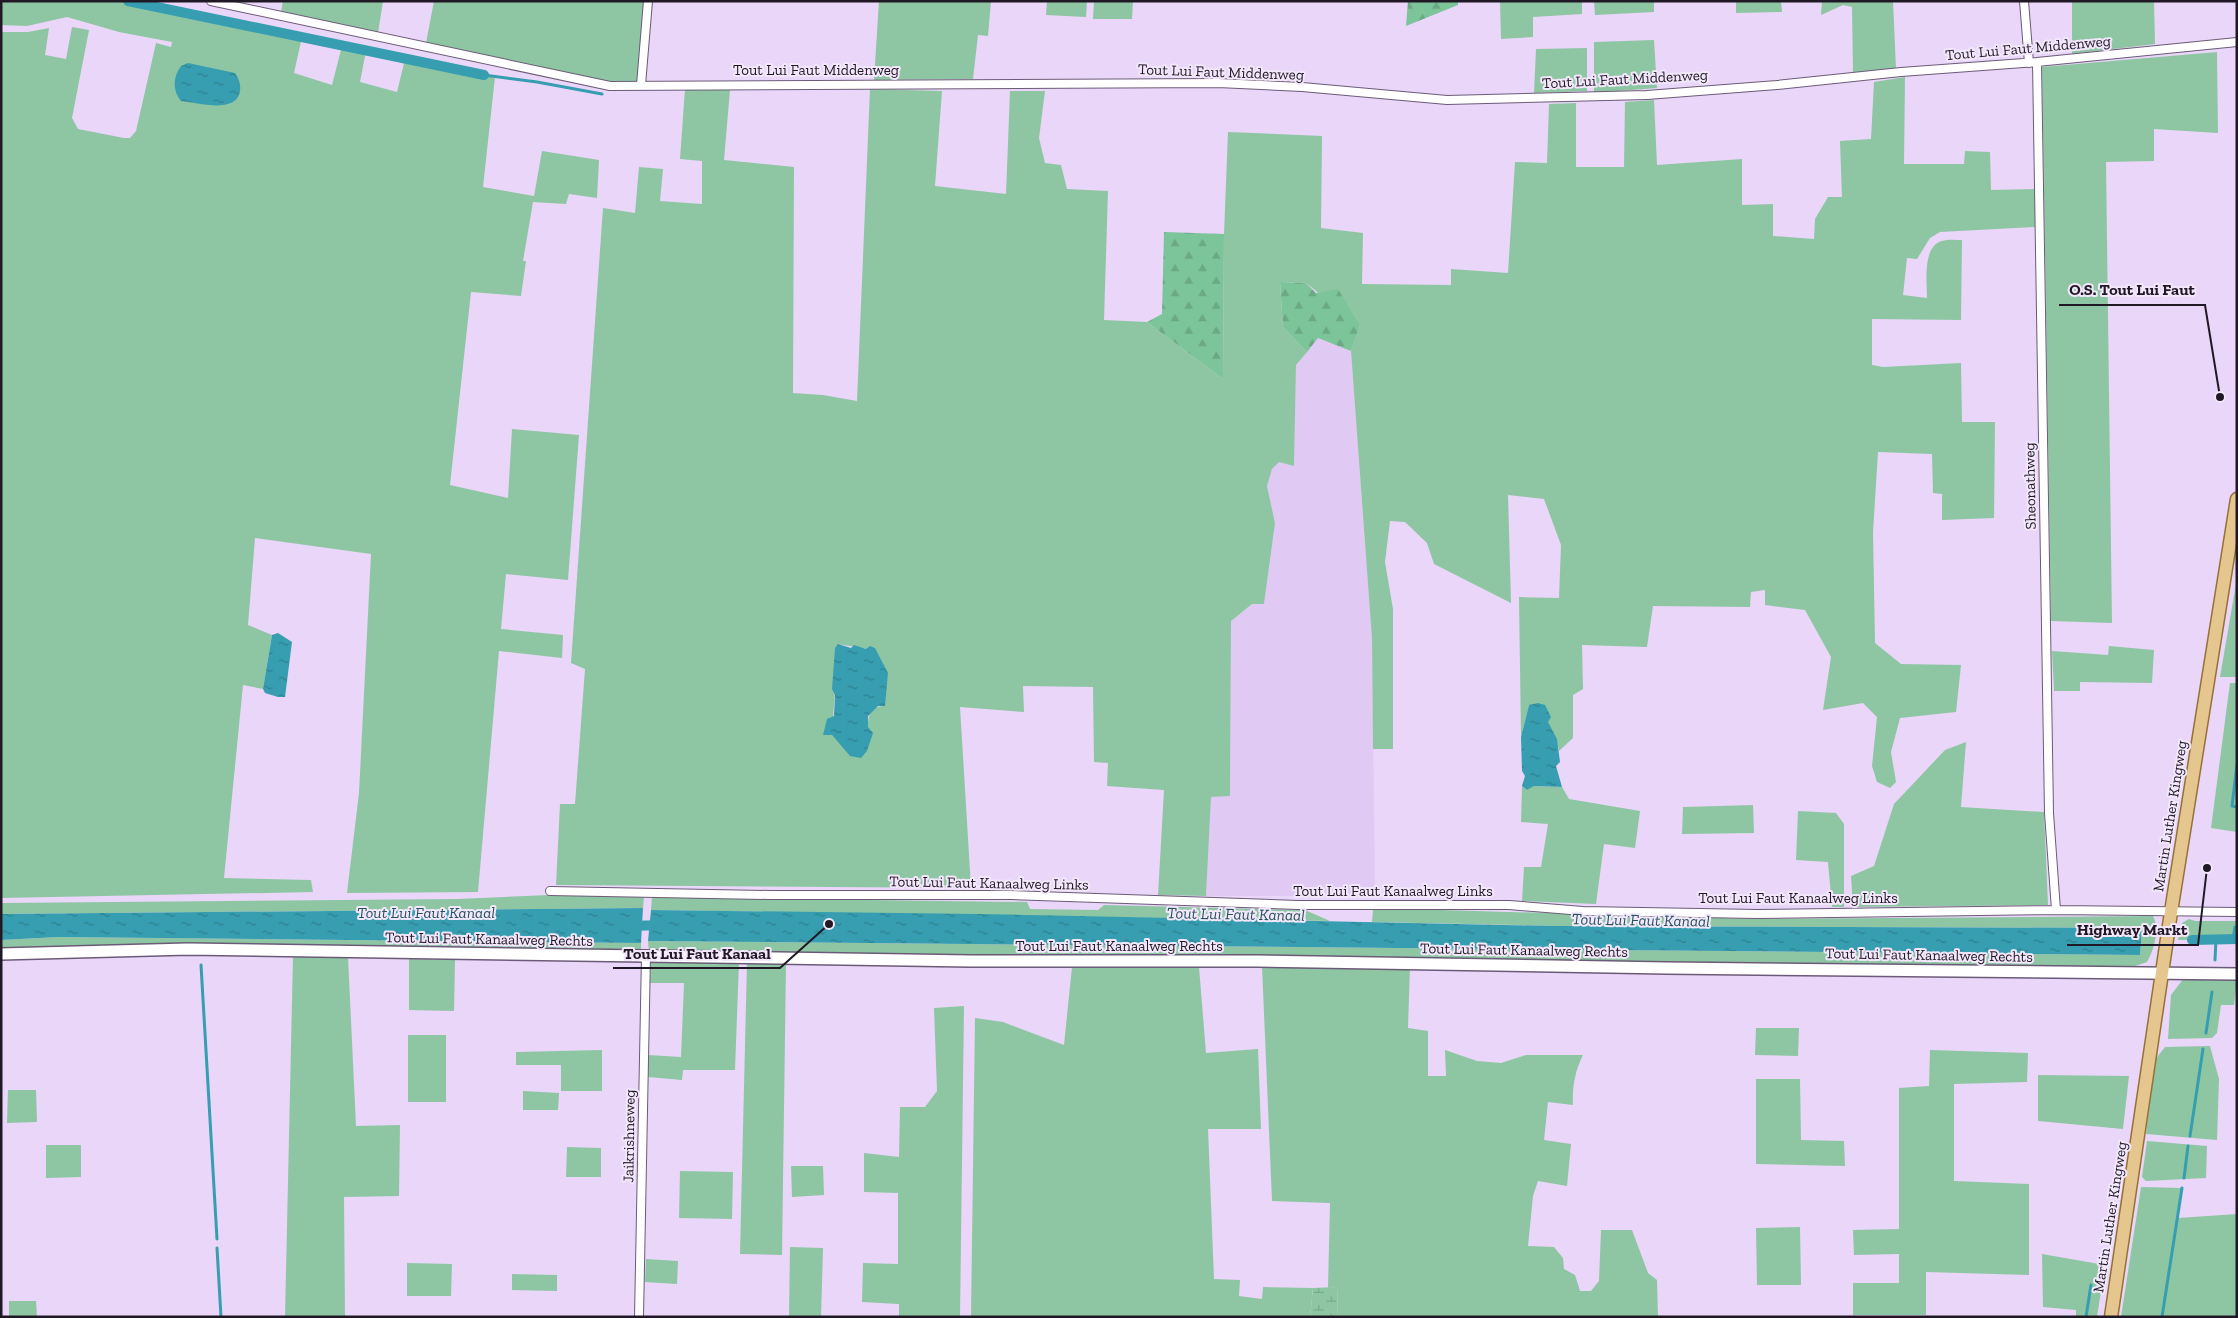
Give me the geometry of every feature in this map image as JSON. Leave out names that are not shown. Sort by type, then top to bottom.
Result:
[{"type":"main road","name":"Martin Luther Kingweg","points":[[2111,1317],[2171,912],[2237,499]]},
{"type":"street","name":"Tout Lui Faut Middenweg","points":[[211,1],[610,86],[1218,83],[1302,87],[1447,100],[1647,95],[1777,85],[1910,71],[2033,63],[2237,42]]},
{"type":"street","points":[[641,85],[648,1]]},
{"type":"street","name":"Sheonathweg","points":[[2024,1],[2033,63],[2049,814],[2056,910]]},
{"type":"street","name":"Tout Lui Faut Kanaalweg Links","points":[[550,891],[770,895],[1011,894],[1298,905],[1509,906],[1583,911],[1758,914],[2056,910],[2237,912]]},
{"type":"street","name":"Tout Lui Faut Kanaalweg Rechts","points":[[1,954],[151,949],[971,961],[1258,961],[1666,968],[2237,974]]},
{"type":"street","name":"Jaikrishneweg","points":[[639,1317],[646,955]]},
{"type":"shaded area","points":[[1318,338],[1351,351],[1372,639],[1375,896],[1206,896],[1211,797],[1230,796],[1231,621],[1252,604],[1264,604],[1275,523],[1267,486],[1272,469],[1279,461],[1294,466],[1296,365]]},
{"type":"green space","points":[[1,1],[128,1],[302,37],[294,73],[332,85],[342,46],[366,51],[360,82],[397,92],[405,59],[495,77],[483,187],[534,196],[542,151],[599,160],[597,198],[569,194],[566,204],[533,202],[523,261],[526,261],[521,296],[471,292],[450,485],[508,498],[512,429],[579,435],[568,580],[506,574],[501,629],[563,635],[562,658],[499,651],[478,892],[347,893],[359,793],[371,554],[255,538],[248,625],[272,635],[263,689],[243,685],[224,878],[311,880],[313,892],[1,898],[1,32],[28,32],[49,28],[45,55],[66,59],[72,27],[89,30],[72,118],[78,129],[124,138],[130,138],[136,131],[156,43],[171,47],[172,42],[119,32],[67,17],[27,26],[1,25]]},
{"type":"green space","points":[[283,1],[383,1],[378,33],[281,12]]},
{"type":"green space","points":[[434,1],[645,1],[638,81],[607,81],[426,43]]},
{"type":"green space","points":[[879,1],[991,1],[988,36],[978,35],[973,79],[874,80]]},
{"type":"green space","points":[[1047,1],[1087,1],[1086,17],[1046,15]]},
{"type":"green space","points":[[1094,1],[1133,1],[1132,19],[1093,19]]},
{"type":"green space","points":[[1408,1],[1458,1],[1458,5],[1406,26]]},
{"type":"green space","points":[[1500,1],[1582,1],[1582,14],[1533,17],[1533,37],[1501,39]]},
{"type":"green space","points":[[1594,1],[1654,1],[1654,12],[1595,15]]},
{"type":"green space","points":[[1736,1],[1781,1],[1782,12],[1736,13]]},
{"type":"green space","points":[[1822,1],[1893,1],[1896,69],[1853,73],[1852,7],[1843,5],[1821,15]]},
{"type":"green space","points":[[2072,1],[2154,1],[2155,44],[2072,54]]},
{"type":"green space","points":[[1654,40],[1657,88],[1594,93],[1594,42]]},
{"type":"green space","points":[[1587,48],[1587,91],[1534,93],[1536,49]]},
{"type":"green space","points":[[2217,52],[2218,133],[2154,129],[2154,161],[2106,162],[2112,623],[2051,621],[2042,67]]},
{"type":"green space","points":[[1905,77],[1904,164],[1964,164],[1965,151],[1990,152],[1991,190],[2036,189],[2036,227],[1940,232],[1930,238],[1917,259],[1907,258],[1903,295],[1927,298],[1926,275],[1928,257],[1931,250],[1942,241],[1962,240],[1961,320],[1872,319],[1872,365],[1883,367],[1961,363],[1962,422],[1995,422],[1994,518],[1942,520],[1942,494],[1933,493],[1932,454],[1878,452],[1873,532],[1875,643],[1901,664],[1961,665],[1956,712],[1900,718],[1891,752],[1896,782],[1890,788],[1877,782],[1872,766],[1877,717],[1863,703],[1823,710],[1831,657],[1805,610],[1765,605],[1765,590],[1751,592],[1750,607],[1653,606],[1647,647],[1582,645],[1583,689],[1573,695],[1573,738],[1559,751],[1558,744],[1549,725],[1529,705],[1521,737],[1519,597],[1559,598],[1561,545],[1544,499],[1508,495],[1511,603],[1434,564],[1427,543],[1405,522],[1390,521],[1385,562],[1393,609],[1393,749],[1373,749],[1372,639],[1351,351],[1360,326],[1306,283],[1280,282],[1283,327],[1307,352],[1296,365],[1294,466],[1279,462],[1272,469],[1267,486],[1275,523],[1264,604],[1252,604],[1231,621],[1230,796],[1211,797],[1206,896],[1158,895],[1164,790],[1107,786],[1108,763],[1094,762],[1093,687],[1023,686],[1024,712],[960,707],[971,888],[556,885],[560,804],[575,804],[585,669],[571,663],[603,208],[635,213],[639,167],[663,169],[660,201],[702,204],[702,161],[680,159],[685,89],[730,90],[724,160],[794,167],[793,393],[823,395],[857,401],[870,89],[942,91],[935,186],[1006,194],[1010,91],[1045,91],[1039,138],[1045,163],[1061,165],[1067,189],[1108,191],[1104,320],[1147,322],[1223,379],[1224,234],[1228,132],[1322,136],[1321,228],[1363,233],[1362,284],[1451,285],[1451,269],[1508,273],[1515,162],[1547,163],[1549,104],[1576,103],[1576,167],[1624,167],[1625,102],[1654,100],[1657,165],[1742,159],[1742,205],[1773,204],[1773,236],[1814,239],[1815,219],[1828,197],[1842,197],[1840,141],[1871,139],[1874,82]],"holes":[[[838,644],[867,649],[885,706],[873,709],[868,727],[842,744],[832,735]]]},
{"type":"green space","points":[[1164,232],[1224,234],[1223,379],[1147,322],[1162,314]]},
{"type":"green space","points":[[1280,282],[1306,283],[1316,293],[1338,289],[1360,326],[1351,351],[1318,338],[1307,352],[1283,327]]},
{"type":"green space","points":[[2237,578],[2237,677],[2220,677]]},
{"type":"green space","points":[[2109,646],[2154,650],[2152,683],[2080,682],[2080,691],[2054,691],[2052,651],[2108,655]]},
{"type":"green space","points":[[2230,683],[2237,683],[2237,832],[2211,828]]},
{"type":"green space","points":[[1966,742],[1961,807],[2044,812],[2048,905],[1853,907],[1851,876],[1874,866],[1894,804],[1945,750]]},
{"type":"green space","points":[[1522,786],[1527,790],[1533,786],[1562,787],[1569,799],[1640,811],[1635,848],[1604,844],[1596,904],[1522,901],[1524,867],[1541,867],[1548,824],[1521,822]]},
{"type":"green space","points":[[1753,805],[1754,833],[1682,834],[1683,807]]},
{"type":"green space","points":[[1798,811],[1836,813],[1844,824],[1844,907],[1832,907],[1828,862],[1796,860]]},
{"type":"green space","points":[[549,895],[644,896],[643,908],[1,914],[1,903],[458,899]]},
{"type":"green space","points":[[652,897],[1027,902],[1030,909],[1098,910],[1104,905],[1305,910],[1330,921],[651,910]]},
{"type":"green space","points":[[1373,908],[1756,919],[2153,916],[2156,933],[2154,946],[2147,962],[2132,967],[649,951],[648,941],[2140,955],[2142,928],[1556,926],[1372,922]]},
{"type":"green space","points":[[2189,919],[2195,921],[2237,921],[2237,939],[2178,940],[2182,923]]},
{"type":"green space","points":[[59,937],[641,943],[641,950],[148,944],[1,948],[1,940]]},
{"type":"green space","points":[[293,956],[348,957],[356,1126],[400,1125],[399,1196],[344,1197],[345,1317],[285,1317]]},
{"type":"green space","points":[[409,959],[455,960],[454,1011],[409,1010]]},
{"type":"green space","points":[[651,960],[739,962],[735,1070],[683,1070],[682,1080],[648,1077],[648,1055],[681,1057],[684,983],[650,983]]},
{"type":"green space","points":[[747,962],[786,963],[782,1255],[740,1254]]},
{"type":"green space","points":[[1262,966],[1410,966],[1408,1028],[1428,1031],[1428,1076],[1446,1076],[1445,1050],[1477,1061],[1501,1063],[1526,1055],[1583,1055],[1575,1079],[1573,1105],[1548,1102],[1544,1140],[1571,1144],[1567,1186],[1538,1181],[1533,1196],[1528,1246],[1554,1247],[1563,1258],[1564,1269],[1575,1275],[1580,1291],[1591,1291],[1599,1281],[1601,1230],[1632,1230],[1648,1273],[1657,1280],[1658,1317],[1337,1317],[1338,1287],[1328,1288],[1330,1203],[1272,1201]]},
{"type":"green space","points":[[1072,967],[1199,967],[1206,1053],[1258,1049],[1261,1129],[1208,1129],[1214,1279],[1240,1280],[1239,1296],[1262,1299],[1263,1287],[1313,1288],[1310,1317],[971,1317],[975,1018],[1003,1022],[1064,1045]]},
{"type":"green space","points":[[2184,978],[2237,980],[2234,1005],[2221,1005],[2217,1033],[2212,1038],[2168,1039],[2171,995]]},
{"type":"green space","points":[[964,1006],[960,1317],[899,1317],[899,1304],[862,1302],[863,1263],[898,1264],[898,1193],[864,1192],[864,1153],[899,1157],[900,1107],[925,1107],[937,1091],[934,1008]]},
{"type":"green space","points":[[1756,1028],[1799,1028],[1798,1056],[1755,1055]]},
{"type":"green space","points":[[408,1035],[446,1035],[446,1102],[408,1102]]},
{"type":"green space","points":[[2210,1046],[2219,1079],[2217,1140],[2146,1134],[2154,1061],[2165,1047]]},
{"type":"green space","points":[[602,1050],[602,1091],[561,1091],[561,1065],[516,1065],[516,1052]]},
{"type":"green space","points":[[1930,1050],[2028,1053],[2027,1082],[1954,1084],[1954,1181],[2029,1184],[2029,1275],[1926,1272],[1926,1315],[1853,1315],[1853,1283],[1899,1283],[1899,1254],[1854,1255],[1853,1230],[1899,1229],[1899,1088],[1929,1086]]},
{"type":"green space","points":[[2038,1075],[2129,1076],[2123,1129],[2038,1121]]},
{"type":"green space","points":[[1756,1079],[1800,1079],[1801,1140],[1844,1141],[1845,1166],[1756,1164]]},
{"type":"green space","points":[[8,1090],[36,1090],[37,1122],[7,1123]]},
{"type":"green space","points":[[523,1091],[559,1093],[558,1110],[523,1110]]},
{"type":"green space","points":[[2147,1141],[2207,1146],[2206,1178],[2146,1181],[2142,1177]]},
{"type":"green space","points":[[46,1145],[81,1145],[81,1177],[46,1178]]},
{"type":"green space","points":[[567,1147],[601,1148],[601,1177],[566,1177]]},
{"type":"green space","points":[[791,1166],[823,1166],[824,1195],[792,1197]]},
{"type":"green space","points":[[680,1171],[733,1172],[732,1219],[679,1218]]},
{"type":"green space","points":[[2141,1187],[2182,1188],[2178,1218],[2237,1214],[2237,1317],[2121,1317]]},
{"type":"green space","points":[[1800,1227],[1801,1285],[1757,1285],[1756,1228]]},
{"type":"green space","points":[[790,1247],[823,1248],[821,1317],[789,1317]]},
{"type":"green space","points":[[2042,1254],[2105,1265],[2097,1317],[2076,1317],[2076,1310],[2043,1307]]},
{"type":"green space","points":[[646,1259],[678,1261],[677,1284],[645,1282]]},
{"type":"green space","points":[[407,1263],[452,1264],[451,1296],[407,1296]]},
{"type":"green space","points":[[512,1274],[557,1275],[557,1291],[512,1290]]},
{"type":"green space","points":[[1338,1287],[1337,1317],[1310,1317],[1313,1288]]},
{"type":"green space","points":[[9,1301],[36,1301],[37,1317],[9,1317]]},
{"type":"water","points":[[188,63],[235,73],[239,79],[240,86],[237,98],[232,103],[224,105],[206,105],[181,101],[176,92],[175,79],[181,66]]},
{"type":"water","points":[[278,633],[292,642],[285,697],[265,693],[263,689],[272,635]]},
{"type":"water","points":[[838,644],[851,648],[854,645],[866,649],[870,646],[875,648],[888,673],[885,706],[878,706],[868,716],[868,727],[873,733],[867,751],[861,758],[850,756],[832,735],[823,735],[827,719],[834,716],[835,695],[832,689],[835,648]]},
{"type":"water","points":[[1538,703],[1545,705],[1551,717],[1548,722],[1557,739],[1560,762],[1556,766],[1562,787],[1534,786],[1527,790],[1522,786],[1525,776],[1522,771],[1521,737],[1529,705]]},
{"type":"water","points":[[643,908],[641,943],[59,937],[1,940],[1,914]]},
{"type":"water","points":[[651,910],[979,914],[1556,926],[2142,928],[2140,955],[648,941]]},
{"type":"waterway","points":[[128,1],[484,75]]},
{"type":"waterway","points":[[484,75],[537,82],[602,94]]},
{"type":"waterway","points":[[2237,765],[2232,806],[2237,807]]},
{"type":"waterway","name":"Tout Lui Faut Kanaal","points":[[630,926],[663,925]]},
{"type":"waterway","points":[[2233,939],[2235,927]]},
{"type":"waterway","points":[[2215,960],[2216,939]]},
{"type":"waterway","name":"Tout Lui Faut Kanaal","points":[[2192,940],[2237,939]]},
{"type":"waterway","points":[[201,965],[217,1239]]},
{"type":"waterway","points":[[2206,1033],[2212,992]]},
{"type":"waterway","points":[[2190,1136],[2203,1049]]},
{"type":"waterway","points":[[2184,1178],[2188,1146]]},
{"type":"waterway","points":[[2162,1317],[2182,1188]]},
{"type":"waterway","points":[[217,1248],[221,1317]]},
{"type":"waterway","points":[[2086,1317],[2091,1285]]},
{"type":"place","name":"O.S. Tout Lui Faut","points":[[2220,397]]},
{"type":"place","name":"Highway Markt","points":[[2207,868]]},
{"type":"place","name":"Tout Lui Faut Kanaal","points":[[829,924]]}]
